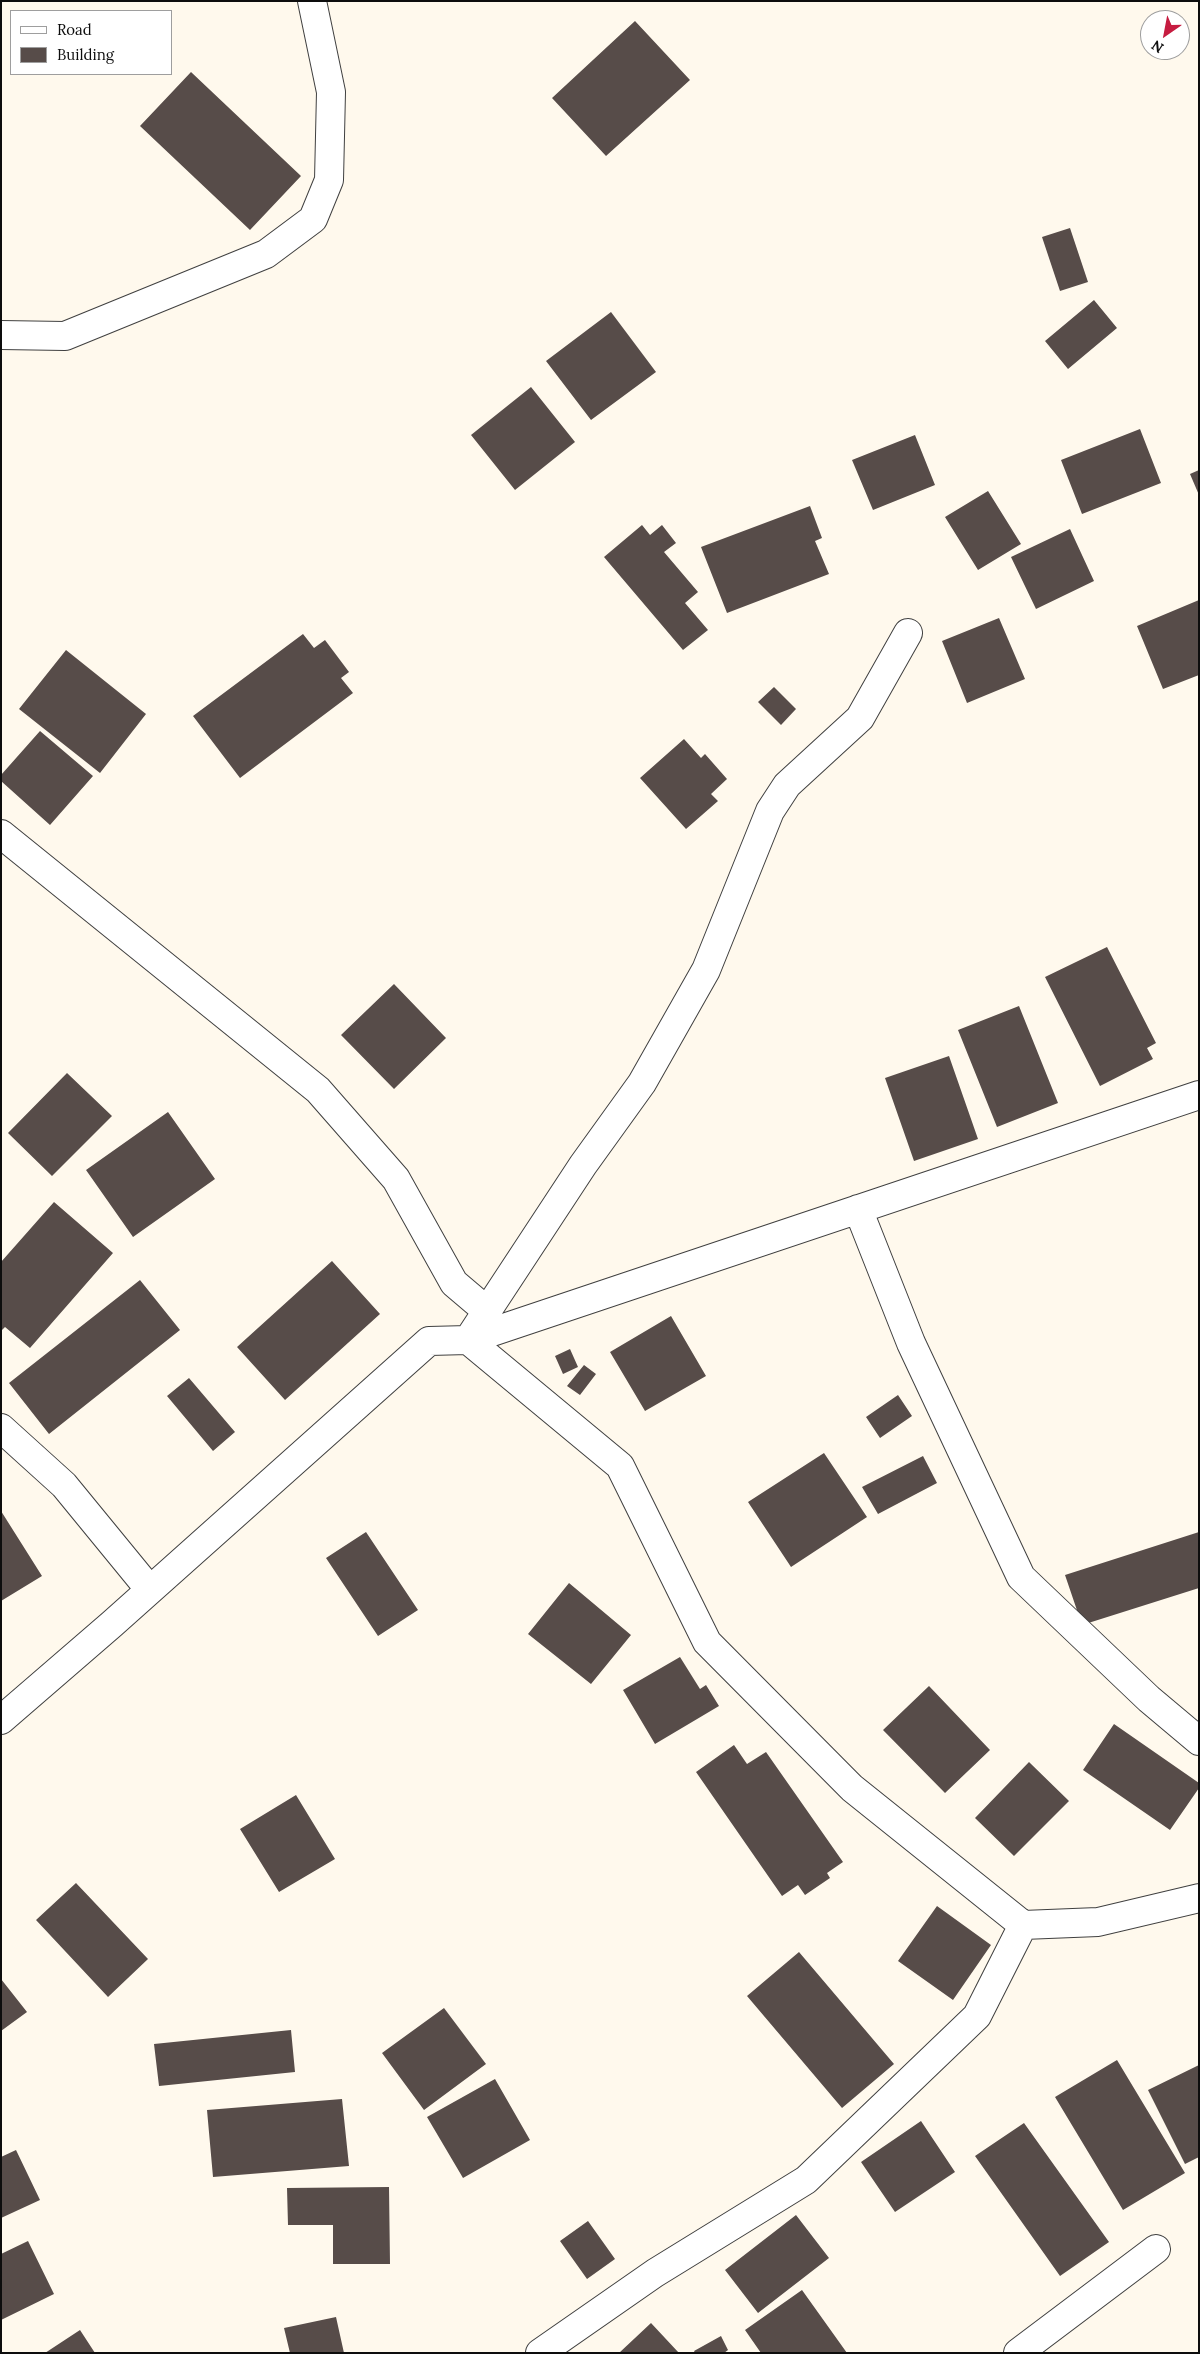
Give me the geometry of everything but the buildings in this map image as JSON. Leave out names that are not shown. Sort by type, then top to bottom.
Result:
[{"type":"street","points":[[1,335],[65,336],[266,254],[313,219],[329,180],[331,92],[312,1]]},
{"type":"street","points":[[468,1340],[583,1165],[642,1083],[706,970],[770,811],[787,785],[860,718],[908,632]]},
{"type":"street","points":[[1,834],[318,1090],[396,1178],[454,1283],[487,1311]]},
{"type":"street","points":[[1,1720],[429,1341],[468,1340],[1199,1095]]},
{"type":"street","points":[[858,1209],[911,1343],[1020,1577],[1149,1699],[1199,1741]]},
{"type":"street","points":[[468,1340],[620,1466],[707,1642],[852,1788],[1022,1925],[1098,1922],[1199,1898]]},
{"type":"street","points":[[1,1428],[64,1485],[150,1590]]},
{"type":"street","points":[[540,2353],[655,2273],[806,2180],[977,2016],[1022,1925]]},
{"type":"street","points":[[1018,2353],[1156,2249]]}]
